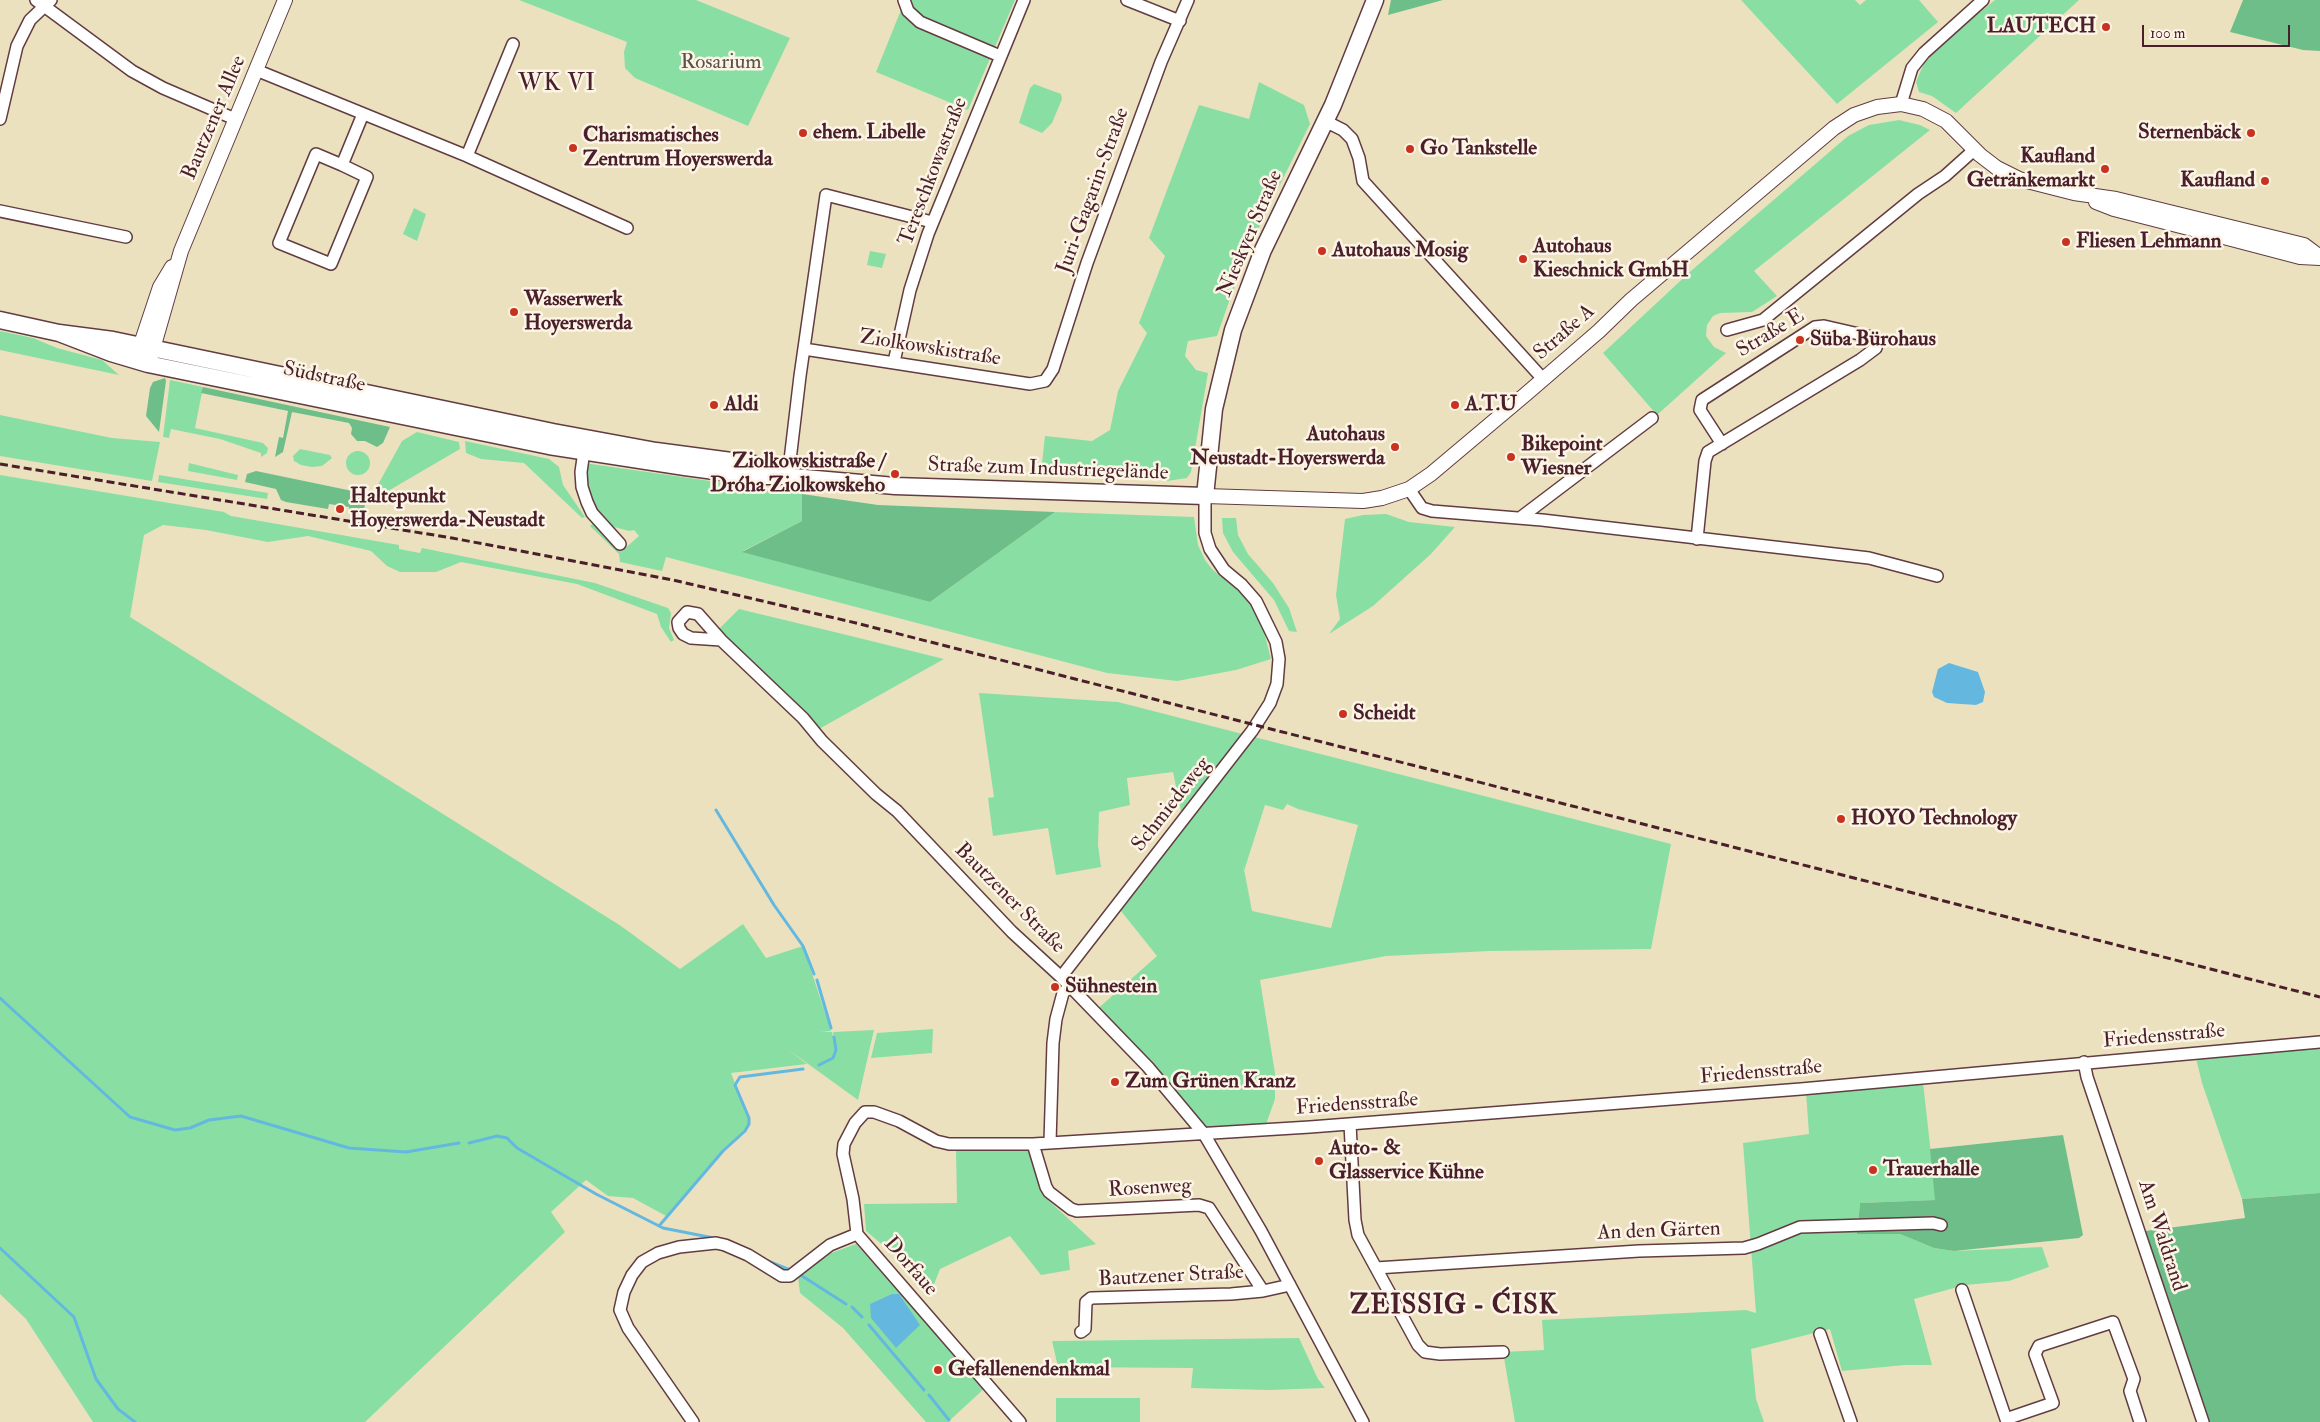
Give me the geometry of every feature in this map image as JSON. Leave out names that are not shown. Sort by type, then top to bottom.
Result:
[{"type":"main road","name":"Nieskyer Straße","points":[[1204,496],[1214,409],[1233,330],[1263,250],[1325,121],[1376,0]]},
{"type":"main road","name":"Südstraße","points":[[0,320],[144,355],[585,445]]},
{"type":"main road","name":"Straße zum Industriegelände","points":[[585,445],[754,464],[785,476],[895,486],[1204,496]]},
{"type":"street","name":"Bautzener Allee","points":[[144,355],[181,251],[285,0]]},
{"type":"street","points":[[904,0],[908,11],[920,22],[1000,56]]},
{"type":"street","name":"Tereschkowastraße","points":[[894,362],[910,290],[932,222],[1024,0]]},
{"type":"street","points":[[1127,0],[1180,21]]},
{"type":"street","name":"Juri-Gagarin-Straße","points":[[1049,377],[1095,242],[1161,62],[1188,0]]},
{"type":"street","points":[[1983,0],[1924,53],[1912,68],[1901,104],[1923,109],[1946,121],[1974,150],[1997,168],[2019,179],[2074,193],[2114,208],[2156,220],[2300,257],[2320,257]]},
{"type":"street","points":[[0,119],[17,46],[30,20],[44,2],[132,72],[163,88],[235,119]]},
{"type":"street","points":[[467,156],[514,44]]},
{"type":"street","points":[[256,70],[467,156],[626,228]]},
{"type":"street","name":"Straße A","points":[[1204,496],[1363,501],[1382,498],[1409,489],[1431,474],[1543,379],[1599,331],[1630,300],[1834,128],[1854,115],[1877,107],[1901,104]]},
{"type":"street","points":[[342,165],[363,114]]},
{"type":"street","points":[[1325,121],[1343,130],[1352,139],[1359,158],[1363,181],[1543,379]]},
{"type":"street","name":"Straße E","points":[[1727,330],[1763,320],[1918,194],[1945,176],[1974,150]]},
{"type":"street","points":[[316,154],[342,165],[367,176],[331,264],[279,244],[316,154]]},
{"type":"street","points":[[785,476],[826,195],[932,222]]},
{"type":"street","points":[[0,211],[126,237]]},
{"type":"street","name":"Straße E","points":[[1697,538],[1705,461],[1708,452],[1722,444],[1860,360],[1876,348],[1877,343],[1872,337],[1824,326],[1815,327],[1702,400],[1700,410],[1722,444]]},
{"type":"street","name":"Ziolkowskistraße","points":[[804,349],[1030,384],[1039,383],[1049,377]]},
{"type":"street","points":[[1520,518],[1652,418]]},
{"type":"street","points":[[585,445],[582,488],[586,502],[592,513],[620,544]]},
{"type":"street","points":[[1409,489],[1422,508],[1432,511],[1520,518],[1869,558],[1937,576]]},
{"type":"street","name":"Schmiedeweg","points":[[1061,977],[1260,720],[1270,703],[1277,684],[1279,659],[1276,642],[1256,601],[1242,585],[1224,570],[1210,549],[1206,533],[1204,496]]},
{"type":"street","name":"Bautzener Straße","points":[[721,640],[803,718],[822,741],[876,794],[898,811],[1012,932],[1061,977],[1148,1067],[1204,1134],[1290,1285],[1363,1422]]},
{"type":"street","points":[[1050,1142],[1055,1027],[1063,993],[1069,987]]},
{"type":"street","name":"Friedensstraße","points":[[1204,1134],[1801,1089],[2320,1042]]},
{"type":"street","name":"Am Waldrand","points":[[2084,1062],[2087,1078],[2203,1422]]},
{"type":"street","name":"Dorfaue","points":[[1020,1422],[857,1234],[853,1199],[843,1154],[844,1144],[855,1124],[865,1112],[874,1112],[899,1121],[936,1141],[949,1144],[1033,1144]]},
{"type":"street","points":[[1350,1124],[1355,1220],[1358,1235],[1418,1345],[1425,1352],[1503,1352]]},
{"type":"street","points":[[1033,1144],[1204,1134]]},
{"type":"street","name":"Rosenweg","points":[[1033,1144],[1046,1187],[1049,1192],[1071,1209],[1077,1211],[1199,1204],[1209,1208],[1263,1291]]},
{"type":"street","name":"An den Gärten","points":[[1376,1268],[1602,1254],[1744,1248],[1800,1227],[1933,1223],[1941,1225]]},
{"type":"street","points":[[693,1422],[628,1328],[620,1310],[624,1292],[632,1275],[642,1262],[658,1253],[679,1247],[716,1243],[748,1255],[782,1276],[790,1276],[830,1245],[857,1234]]},
{"type":"street","name":"Bautzener Straße","points":[[1081,1332],[1085,1329],[1086,1302],[1091,1298],[1263,1291],[1290,1285]]},
{"type":"street","points":[[1962,1290],[2007,1421],[2052,1403],[2035,1354],[2039,1346],[2113,1322],[2134,1379],[2130,1391],[2140,1422]]},
{"type":"street","points":[[1820,1334],[1851,1422]]},
{"type":"green space","name":"Rosarium","points":[[519,0],[696,0],[790,38],[748,126],[635,78],[625,68],[624,52],[627,42]]},
{"type":"green space","points":[[905,0],[1015,0],[968,110],[876,72]]},
{"type":"green space","points":[[1391,0],[1443,0],[1388,15]]},
{"type":"green space","points":[[1741,0],[1855,0],[1860,5],[1866,0],[1919,0],[1938,22],[1837,104]]},
{"type":"green space","points":[[1995,0],[2079,0],[1956,113],[1932,96],[1919,92],[1916,82],[1924,63],[1948,38]]},
{"type":"green space","points":[[2243,0],[2320,0],[2320,51],[2303,50],[2230,32]]},
{"type":"green space","points":[[1259,82],[1304,105],[1310,124],[1259,227],[1217,336],[1188,341],[1185,356],[1196,370],[1208,373],[1191,472],[1187,478],[1167,481],[1149,476],[1041,472],[1045,436],[1092,441],[1110,430],[1118,391],[1147,333],[1139,323],[1165,256],[1149,238],[1199,105],[1249,119]]},
{"type":"green space","points":[[1034,84],[1061,94],[1062,99],[1052,123],[1042,133],[1019,123],[1030,88]]},
{"type":"green space","points":[[1899,120],[1920,125],[1930,130],[1754,271],[1777,296],[1752,312],[1720,313],[1713,316],[1707,325],[1706,336],[1714,347],[1726,353],[1657,415],[1603,353],[1692,270],[1848,136],[1869,125]]},
{"type":"green space","points":[[414,208],[426,214],[417,241],[403,234]]},
{"type":"green space","points":[[870,251],[886,254],[882,268],[867,265]]},
{"type":"green space","points":[[0,331],[33,338],[57,348],[102,360],[119,375],[0,350]]},
{"type":"green space","points":[[165,378],[159,432],[146,416],[150,388],[153,382]]},
{"type":"green space","points":[[170,380],[203,387],[195,428],[263,443],[268,448],[267,453],[261,457],[261,453],[220,439],[171,429],[169,438],[163,437]]},
{"type":"green space","points":[[203,387],[390,427],[383,443],[377,447],[365,441],[357,441],[351,434],[352,428],[349,423],[292,412],[283,452],[275,457],[279,437],[283,438],[288,411],[201,393]]},
{"type":"green space","points":[[0,415],[112,438],[160,442],[152,481],[0,456]]},
{"type":"green space","points":[[417,432],[459,442],[460,449],[371,501],[402,441]]},
{"type":"green space","points":[[465,441],[549,459],[559,467],[563,485],[585,517],[582,518],[524,463],[481,459],[466,453]]},
{"type":"green space","points":[[300,449],[330,455],[332,458],[322,466],[301,465],[294,461],[293,456]]},
{"type":"green space","points":[[358,451],[366,455],[370,463],[366,471],[358,475],[350,471],[346,463],[350,455]]},
{"type":"green space","points":[[189,463],[238,475],[237,480],[188,471]]},
{"type":"green space","points":[[584,463],[802,494],[802,521],[743,551],[930,602],[1055,512],[1194,517],[1198,545],[1205,560],[1212,569],[1244,596],[1256,612],[1262,624],[1271,659],[1236,670],[1177,681],[1107,673],[666,557],[662,571],[620,562],[619,554],[590,526],[594,523],[622,551],[639,536],[634,530],[629,531],[607,525],[589,499]]},
{"type":"green space","points":[[256,471],[367,494],[363,515],[349,513],[349,507],[329,504],[328,509],[281,500],[276,489],[245,482],[247,474]]},
{"type":"green space","points":[[0,475],[224,512],[231,516],[399,545],[399,549],[420,553],[422,548],[595,583],[668,608],[671,613],[669,628],[674,640],[671,642],[661,627],[657,614],[577,584],[461,562],[436,572],[400,572],[387,566],[371,551],[308,536],[268,542],[206,530],[163,525],[144,535],[130,617],[621,926],[680,969],[743,924],[766,958],[803,946],[831,1031],[821,1032],[832,1032],[836,1050],[833,1032],[874,1030],[858,1100],[786,1048],[807,1064],[731,1073],[749,1119],[749,1124],[722,1151],[668,1217],[633,1198],[608,1196],[586,1180],[551,1212],[565,1232],[365,1422],[93,1422],[26,1319],[0,1294]]},
{"type":"green space","points":[[159,475],[268,493],[267,499],[158,482]]},
{"type":"green space","points":[[802,494],[878,505],[1055,512],[930,602],[742,552],[802,521]]},
{"type":"green space","points":[[1386,514],[1409,522],[1455,527],[1431,554],[1373,606],[1329,634],[1340,619],[1336,595],[1345,519],[1363,515]]},
{"type":"green space","points":[[1222,518],[1236,518],[1238,535],[1248,554],[1273,583],[1289,608],[1297,632],[1289,631],[1274,600],[1233,552],[1223,533]]},
{"type":"green space","points":[[739,609],[944,659],[819,729],[719,629]]},
{"type":"green space","points":[[979,693],[1118,702],[1671,844],[1651,949],[1490,951],[1386,956],[1260,980],[1275,1073],[1275,1099],[1264,1130],[1204,1133],[1094,1012],[1157,956],[1117,906],[1183,820],[1173,772],[1127,778],[1130,805],[1099,812],[1098,845],[1101,867],[1056,875],[1048,828],[993,836],[988,798],[994,797]],"holes":[[[1287,804],[1298,809],[1358,825],[1331,928],[1252,911],[1244,870],[1265,805],[1283,810]]]},
{"type":"green space","points":[[933,1029],[932,1053],[871,1058],[877,1033]]},
{"type":"green space","points":[[2320,1042],[2320,1193],[2242,1199],[2202,1083],[2195,1054]]},
{"type":"green space","points":[[1923,1082],[1936,1200],[1860,1203],[1857,1234],[1900,1234],[1934,1248],[1954,1251],[2042,1247],[2049,1267],[2009,1281],[1965,1285],[1914,1299],[1932,1365],[1905,1365],[1842,1371],[1830,1329],[1751,1349],[1756,1399],[1764,1422],[1515,1422],[1503,1352],[1544,1350],[1542,1320],[1746,1310],[1756,1313],[1743,1143],[1809,1134],[1806,1092]]},
{"type":"green space","points":[[2063,1135],[2083,1235],[2079,1238],[1954,1251],[1934,1248],[1900,1234],[1857,1234],[1860,1203],[1935,1200],[1930,1149]]},
{"type":"green space","points":[[956,1151],[1029,1151],[1048,1200],[1096,1244],[1068,1251],[1070,1270],[1041,1275],[1010,1236],[940,1269],[933,1287],[866,1231],[864,1204],[957,1203]]},
{"type":"green space","points":[[2320,1193],[2320,1422],[2203,1422],[2145,1231],[2245,1218],[2242,1199]]},
{"type":"green space","points":[[856,1244],[985,1388],[948,1422],[926,1422],[843,1328],[800,1293],[798,1277],[831,1253]]},
{"type":"green space","points":[[1299,1338],[1318,1379],[1325,1388],[1269,1390],[1191,1388],[1193,1368],[1058,1367],[1052,1341]]},
{"type":"green space","points":[[1056,1398],[1140,1398],[1140,1422],[1056,1422]]},
{"type":"water","points":[[1949,663],[1978,672],[1985,692],[1983,702],[1976,705],[1947,703],[1934,697],[1932,692],[1938,669]]},
{"type":"water","points":[[892,1294],[899,1294],[920,1325],[896,1348],[871,1318],[870,1304]]},
{"type":"waterway","points":[[716,810],[774,905],[803,946],[814,974]]},
{"type":"waterway","points":[[817,980],[831,1028]]},
{"type":"waterway","points":[[0,998],[130,1117],[175,1130],[190,1128],[209,1120],[241,1116],[349,1148],[406,1152],[459,1143]]},
{"type":"waterway","points":[[819,1065],[833,1058],[836,1050],[834,1037]]},
{"type":"waterway","points":[[659,1226],[723,1151],[745,1131],[749,1124],[749,1118],[735,1085],[740,1077],[803,1069]]},
{"type":"waterway","points":[[469,1143],[497,1136],[507,1138],[517,1148],[596,1194],[663,1228],[729,1241]]},
{"type":"waterway","points":[[0,1248],[74,1317],[96,1379],[118,1409],[135,1422]]},
{"type":"waterway","points":[[768,1261],[790,1270]]},
{"type":"waterway","points":[[799,1274],[846,1304]]},
{"type":"waterway","points":[[852,1307],[862,1317]]},
{"type":"waterway","points":[[869,1325],[924,1390]]},
{"type":"waterway","points":[[929,1395],[949,1420]]},
{"type":"railway","points":[[0,464],[452,538],[673,580],[856,623],[2320,997]]},
{"type":"place","name":"LAUTECH","points":[[2106,27]]},
{"type":"place","name":"ehem. Libelle","points":[[803,133]]},
{"type":"place","name":"Sternenbäck","points":[[2251,133]]},
{"type":"place","name":"Charismatisches Zentrum Hoyerswerda","points":[[573,148]]},
{"type":"place","name":"Go Tankstelle","points":[[1410,149]]},
{"type":"place","name":"Kaufland Getränkemarkt","points":[[2105,169]]},
{"type":"place","name":"Kaufland","points":[[2265,181]]},
{"type":"place","name":"Fliesen Lehmann","points":[[2066,242]]},
{"type":"place","name":"Autohaus Mosig","points":[[1322,251]]},
{"type":"place","name":"Autohaus Kieschnick GmbH","points":[[1523,259]]},
{"type":"place","name":"Wasserwerk Hoyerswerda","points":[[514,312]]},
{"type":"place","name":"Süba Bürohaus","points":[[1800,340]]},
{"type":"place","name":"Aldi","points":[[714,405]]},
{"type":"place","name":"A.T.U","points":[[1455,405]]},
{"type":"place","name":"Autohaus Neustadt-Hoyerswerda","points":[[1395,447]]},
{"type":"place","name":"Bikepoint Wiesner","points":[[1511,457]]},
{"type":"place","name":"Ziolkowskistraße / Dróha Ziolkowskeho","points":[[895,474]]},
{"type":"place","name":"Haltepunkt Hoyerswerda-Neustadt","points":[[340,509]]},
{"type":"place","name":"Scheidt","points":[[1343,714]]},
{"type":"place","name":"HOYO Technology","points":[[1841,819]]},
{"type":"place","name":"Sühnestein","points":[[1055,987]]},
{"type":"place","name":"Zum Grünen Kranz","points":[[1115,1082]]},
{"type":"place","name":"Auto- & Glasservice Kühne","points":[[1319,1161]]},
{"type":"place","name":"Trauerhalle","points":[[1873,1170]]},
{"type":"place","name":"Gefallenendenkmal","points":[[938,1370]]},
{"type":"district","name":"WK VI","points":[[557,85]]},
{"type":"district","name":"ZEISSIG - ĆISK","points":[[1454,1307]]}]
